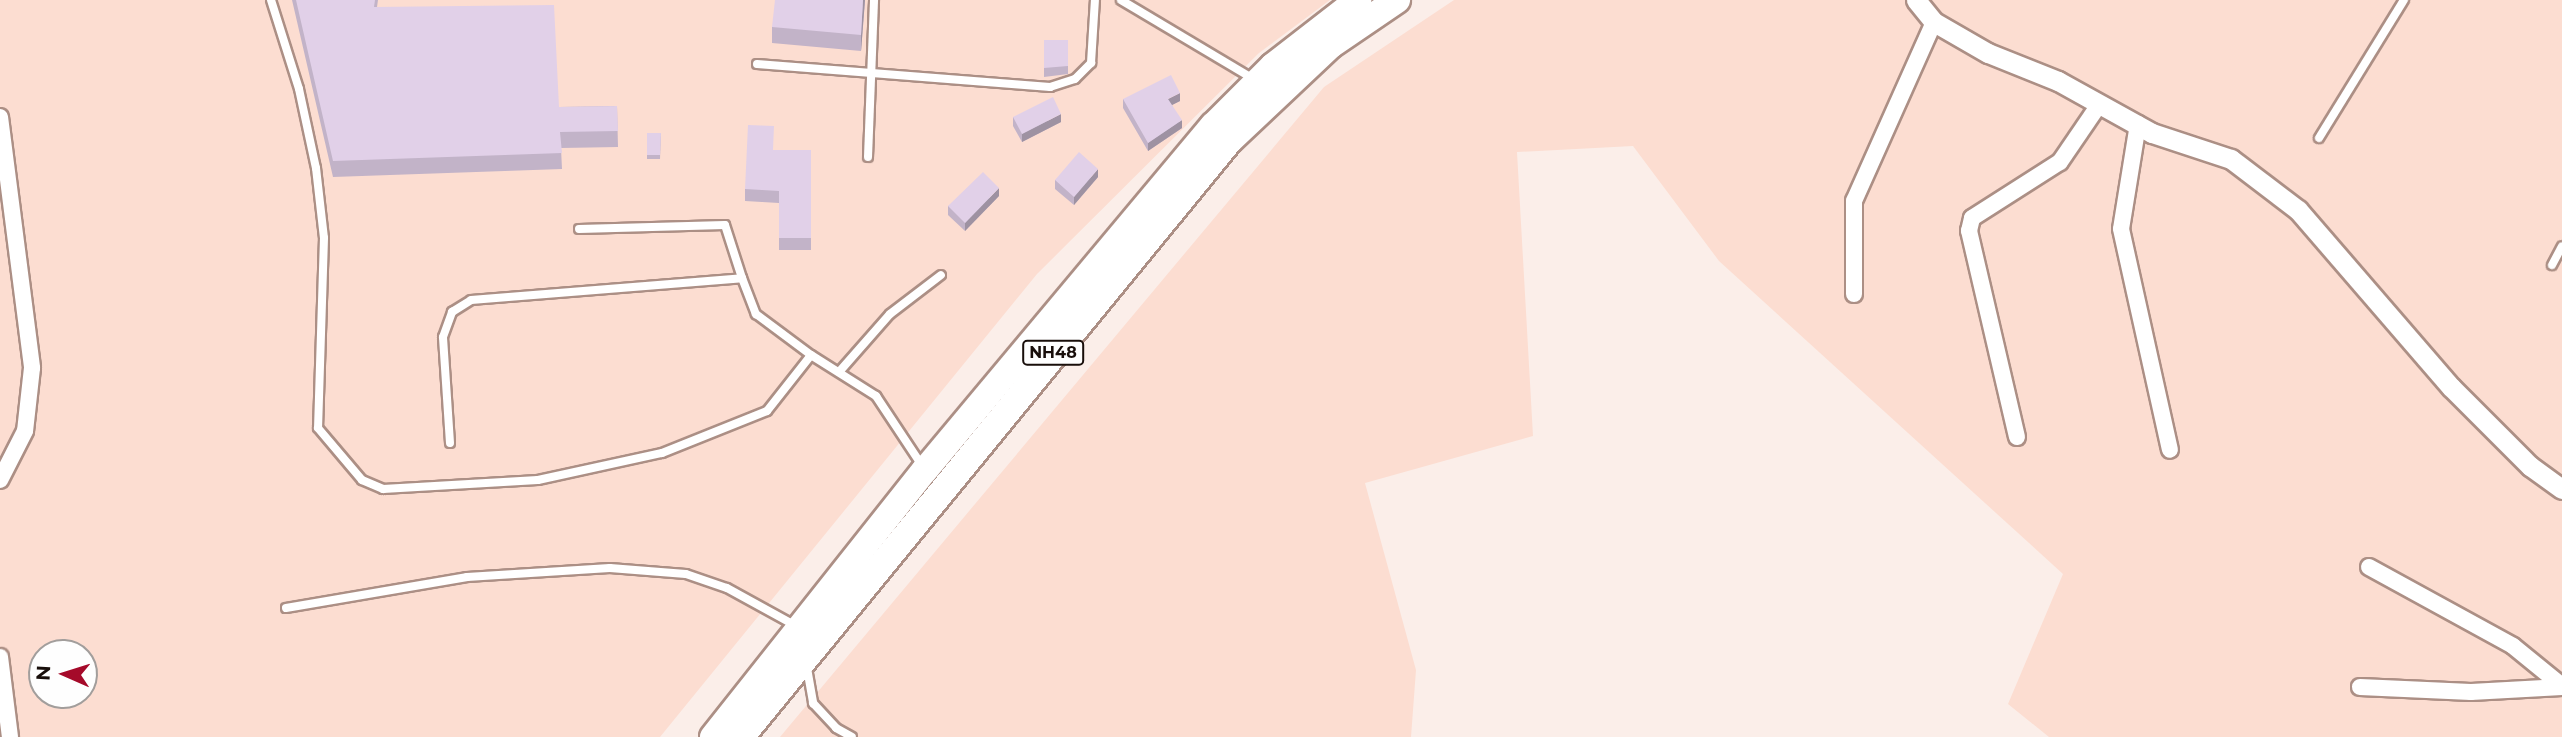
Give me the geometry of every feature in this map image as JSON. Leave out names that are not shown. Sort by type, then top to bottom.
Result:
[{"type":"highway","name":"NH48","points":[[713,737],[925,470],[1195,148],[1258,82],[1318,27],[1358,0]]},
{"type":"highway","name":"NH48","points":[[741,737],[1229,141],[1331,45],[1397,0]]},
{"type":"street","points":[[1916,0],[1934,22],[1987,53],[2058,81],[2098,106],[2138,124],[2231,159],[2298,210],[2451,387],[2530,466],[2562,489]]},
{"type":"street","points":[[1854,294],[1854,201],[1934,22]]},
{"type":"street","points":[[2017,436],[1969,231],[1972,218],[2060,162],[2098,106]]},
{"type":"street","points":[[0,117],[32,368],[25,431],[0,480]]},
{"type":"street","points":[[2138,124],[2121,229],[2170,450]]},
{"type":"street","points":[[2369,567],[2513,646],[2562,687]]},
{"type":"street","points":[[0,657],[10,737]]},
{"type":"street","points":[[2360,687],[2471,692],[2562,687]]},
{"type":"lane","points":[[271,0],[299,89],[316,168],[324,238],[318,428],[362,480],[383,489],[538,480],[662,453],[767,411],[811,355]]},
{"type":"lane","points":[[868,157],[874,0]]},
{"type":"lane","points":[[757,64],[1020,87],[1050,87],[1075,79],[1091,63],[1096,0]]},
{"type":"lane","points":[[1121,0],[1258,82]]},
{"type":"lane","points":[[2319,138],[2404,0]]},
{"type":"lane","points":[[579,229],[725,225],[741,278],[756,314],[811,355],[876,396],[925,470]]},
{"type":"lane","points":[[2552,265],[2562,246]]},
{"type":"lane","points":[[839,372],[890,314],[941,275]]},
{"type":"lane","points":[[450,443],[443,337],[452,312],[471,300],[741,278]]},
{"type":"lane","points":[[286,608],[467,577],[610,568],[686,574],[727,588],[801,629]]},
{"type":"lane","points":[[805,658],[813,703],[836,728],[852,737]]},
{"type":"shaded area","points":[[0,0],[1330,0],[1259,53],[1037,274],[660,737],[0,737]]},
{"type":"shaded area","points":[[1454,0],[2562,0],[2562,737],[2049,737],[2008,704],[2063,574],[1719,261],[1633,146],[1517,152],[1533,436],[1365,483],[1416,670],[1411,737],[780,737],[1324,87]]},
{"type":"building","points":[[296,0],[375,0],[374,7],[554,5],[559,107],[617,106],[618,131],[560,132],[562,153],[333,161]]},
{"type":"building","points":[[775,0],[863,0],[861,35],[772,27]]},
{"type":"building","points":[[1044,40],[1068,40],[1068,66],[1044,68]]},
{"type":"building","points":[[1171,75],[1180,93],[1168,99],[1182,120],[1148,143],[1123,99]]},
{"type":"building","points":[[1053,97],[1061,114],[1022,134],[1013,117]]},
{"type":"building","points":[[748,125],[774,126],[773,150],[811,150],[811,238],[779,238],[779,191],[745,189]]},
{"type":"building","points":[[647,133],[661,133],[660,155],[647,155]]},
{"type":"building","points":[[1079,152],[1098,169],[1074,197],[1055,180]]},
{"type":"building","points":[[983,172],[999,188],[965,223],[948,206]]}]
